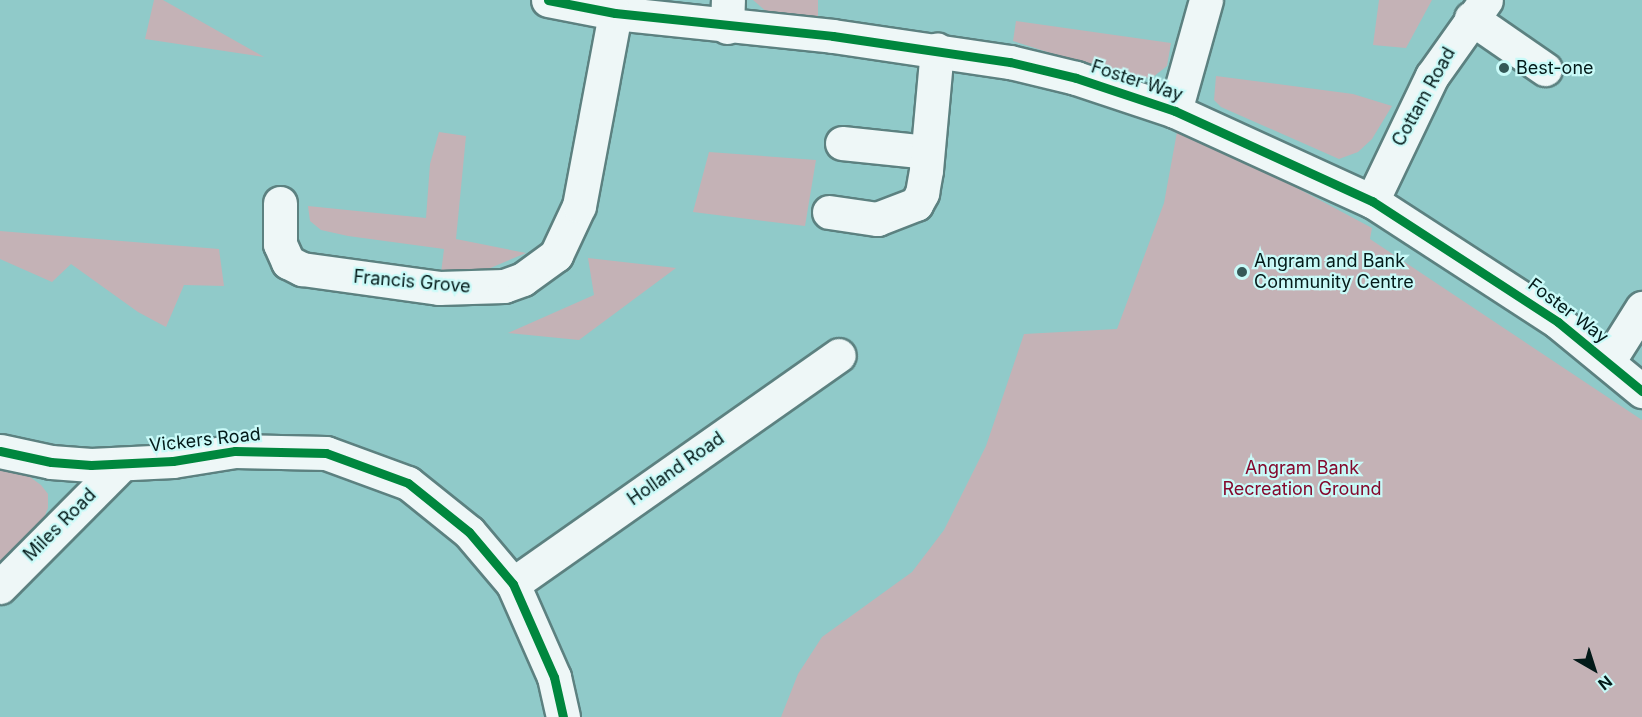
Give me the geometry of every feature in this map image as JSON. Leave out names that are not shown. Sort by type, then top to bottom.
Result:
[{"type":"street","name":"Foster Way","points":[[548,0],[615,13],[728,14],[937,50],[1076,78],[1175,111],[1372,201],[1494,277],[1608,362],[1642,391]]},
{"type":"street","points":[[1175,111],[1203,1]]},
{"type":"street","points":[[1478,9],[1545,69]]},
{"type":"street","name":"Cottam Road","points":[[1372,201],[1411,115],[1478,9]]},
{"type":"street","name":"Francis Grove","points":[[280,203],[280,244],[288,262],[302,269],[439,288],[504,286],[523,279],[556,255],[579,207],[615,13]]},
{"type":"street","points":[[829,212],[877,219],[916,204],[922,193],[937,50]]},
{"type":"street","points":[[842,142],[927,152]]},
{"type":"street","points":[[1608,362],[1642,308]]},
{"type":"street","name":"Holland Road","points":[[513,584],[839,355]]},
{"type":"street","name":"Vickers Road","points":[[0,451],[51,462],[122,464],[235,451],[279,450],[336,456],[408,483],[446,510],[494,558],[513,584],[554,677],[562,717]]},
{"type":"street","name":"Miles Road","points":[[0,587],[122,464]]},
{"type":"green space","points":[[154,0],[163,0],[264,57],[145,39]]},
{"type":"green space","points":[[753,0],[818,0],[818,18],[768,13]]},
{"type":"green space","points":[[1379,0],[1432,0],[1406,48],[1373,45]]},
{"type":"green space","points":[[1016,21],[1171,43],[1167,66],[1153,77],[1132,79],[1013,41]]},
{"type":"green space","points":[[1216,76],[1353,94],[1392,106],[1372,139],[1358,152],[1339,159],[1221,107],[1214,100]]},
{"type":"green space","points":[[439,132],[466,136],[456,239],[526,253],[488,269],[441,273],[444,249],[348,236],[321,230],[310,221],[308,206],[426,218],[430,164]]},
{"type":"green space","name":"Angram Bank Recreation Ground","points":[[1177,132],[1267,172],[1372,228],[1370,239],[1642,420],[1642,717],[781,717],[798,674],[822,637],[912,572],[944,530],[986,446],[1024,334],[1117,329],[1164,203]]},
{"type":"green space","points":[[709,152],[816,160],[805,226],[693,212]]},
{"type":"green space","points":[[0,231],[219,249],[224,286],[184,285],[166,327],[138,312],[71,264],[52,282],[0,259]]},
{"type":"green space","points":[[588,258],[676,268],[579,340],[508,333],[594,295]]},
{"type":"green space","points":[[0,468],[30,477],[41,485],[48,494],[48,508],[44,518],[0,562]]},
{"type":"cycle path","points":[[548,0],[615,13],[833,36],[1010,62],[1076,78],[1175,111],[1372,201],[1558,322],[1642,391]]},
{"type":"cycle path","points":[[0,451],[51,462],[91,465],[173,461],[235,451],[326,453],[408,483],[469,532],[513,584],[554,677],[563,717]]},
{"type":"place","name":"Best-one","points":[[1504,68]]},
{"type":"place","name":"Angram and Bank Community Centre","points":[[1242,272]]}]
